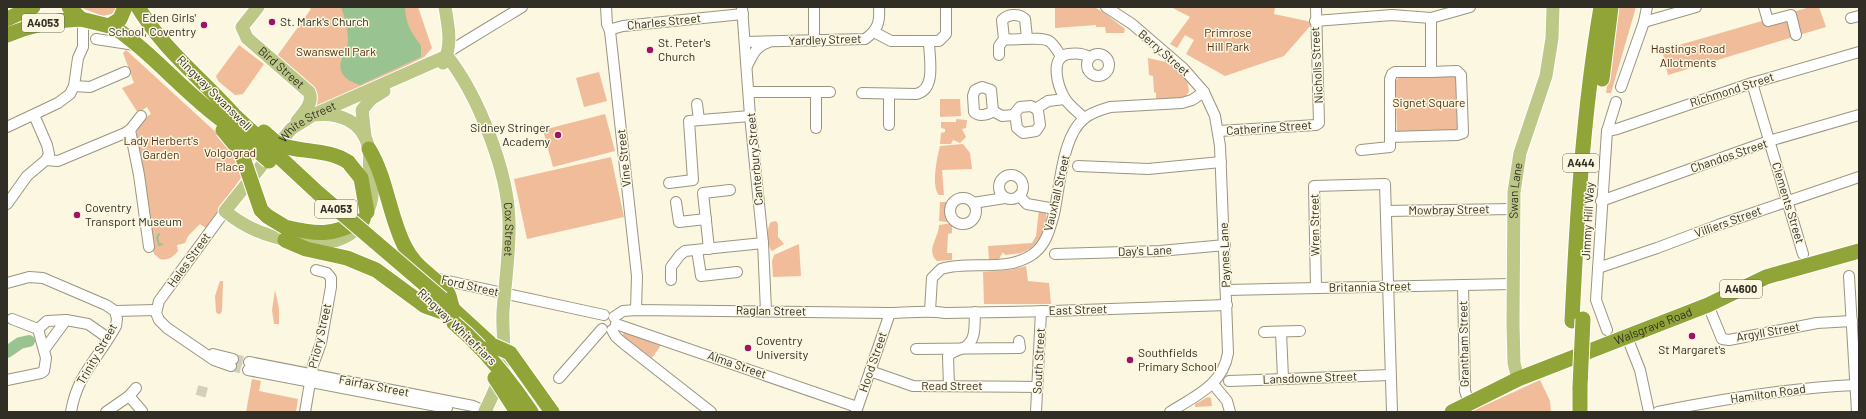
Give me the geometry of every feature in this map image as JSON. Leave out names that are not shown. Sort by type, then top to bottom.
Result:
[{"type":"highway","name":"A4053","points":[[69,7],[82,19]]},
{"type":"highway","points":[[110,26],[122,16],[125,7]]},
{"type":"highway","name":"Ringway Swanswell","points":[[138,7],[164,43],[210,88],[230,119],[312,200],[411,282]]},
{"type":"highway","name":"Jimmy Hill Way","points":[[1578,320],[1577,212],[1583,144],[1601,7]]},
{"type":"highway","name":"Jimmy Hill Way","points":[[1569,412],[1575,387],[1578,320],[1591,162],[1611,7]]},
{"type":"highway","name":"A4053","points":[[7,19],[31,8]]},
{"type":"highway","name":"A4053","points":[[7,35],[26,27],[42,23],[82,19],[110,26]]},
{"type":"highway","name":"Ringway Swanswell","points":[[110,26],[137,45],[204,108],[230,119],[324,198],[445,306]]},
{"type":"highway","points":[[230,119],[276,143],[294,148],[328,153],[348,162],[361,178],[365,216],[333,232],[285,234]]},
{"type":"highway","points":[[230,119],[261,210],[285,234],[306,249],[358,262],[376,270],[425,306],[445,306],[448,293],[421,269],[404,246],[388,195],[367,143]]},
{"type":"highway","name":"Walsgrave Road","points":[[1452,412],[1518,379],[1708,305],[1774,274],[1859,252]]},
{"type":"highway","name":"Ringway Whitefriars","points":[[411,282],[445,306],[492,345],[527,389],[541,412]]},
{"type":"highway","name":"Ringway Whitefriars","points":[[445,306],[454,323],[474,340],[492,359],[531,412]]},
{"type":"highway","points":[[454,323],[462,342],[484,363],[502,387],[517,412]]},
{"type":"highway","points":[[492,345],[510,354],[552,412]]},
{"type":"highway","name":"Jimmy Hill Way","points":[[1575,387],[1580,412]]},
{"type":"main road","name":"Bird Street","points":[[258,7],[242,28],[247,38],[309,92],[311,97],[310,104],[291,129]]},
{"type":"main road","points":[[365,216],[371,203],[372,191],[362,110],[371,99],[385,90],[443,64],[447,56],[450,38],[445,7]]},
{"type":"main road","name":"Swan Lane","points":[[1518,379],[1513,348],[1512,284],[1514,192],[1520,153],[1542,90],[1548,64],[1552,38],[1553,7]]},
{"type":"main road","name":"White Street","points":[[225,211],[291,129],[313,115],[447,56]]},
{"type":"main road","name":"Cox Street","points":[[447,56],[468,89],[487,130],[502,175],[510,219],[510,249],[502,336],[504,358],[495,391],[486,412]]},
{"type":"main road","points":[[313,115],[333,114],[344,117],[356,126],[367,143]]},
{"type":"main road","points":[[225,211],[253,230],[269,236],[285,234]]},
{"type":"street","points":[[447,56],[458,45],[522,7]]},
{"type":"street","name":"Vine Street","points":[[606,7],[607,24],[610,31],[637,276],[636,310]]},
{"type":"street","points":[[814,7],[814,41]]},
{"type":"street","points":[[874,32],[879,23],[880,7]]},
{"type":"street","name":"Yardley Street","points":[[745,42],[859,41],[865,39],[874,32],[891,41],[939,41],[943,38],[946,32],[946,7]]},
{"type":"street","name":"Nicholls Street","points":[[1316,7],[1315,21],[1319,123]]},
{"type":"street","points":[[1315,21],[1392,11],[1431,18],[1470,7]]},
{"type":"street","points":[[1622,87],[1644,22],[1647,7]]},
{"type":"street","points":[[1644,22],[1696,7]]},
{"type":"street","points":[[1764,7],[1768,21],[1791,15],[1796,35]]},
{"type":"street","name":"Berry Street","points":[[1109,8],[1132,24],[1183,68],[1204,92],[1215,116],[1219,131]]},
{"type":"street","name":"Charles Street","points":[[610,31],[623,26],[743,11]]},
{"type":"street","name":"Canterbury Street","points":[[743,11],[750,116],[763,243],[766,311]]},
{"type":"street","points":[[999,55],[999,46],[1004,39],[1002,20],[1007,16],[1017,15],[1025,19],[1027,38]]},
{"type":"street","points":[[1431,18],[1431,72]]},
{"type":"street","points":[[7,127],[67,98],[74,86],[77,63],[83,47],[82,19]]},
{"type":"street","points":[[83,47],[96,39],[110,26]]},
{"type":"street","points":[[1004,39],[1016,40],[1027,38],[1049,42],[1061,56]]},
{"type":"street","points":[[96,39],[137,45]]},
{"type":"street","name":"Yardley Street","points":[[747,68],[755,50],[762,45],[773,41]]},
{"type":"street","points":[[862,94],[919,93],[927,88],[930,80],[929,42]]},
{"type":"street","name":"Richmond Street","points":[[1606,131],[1752,83],[1859,52]]},
{"type":"street","points":[[1089,58],[1085,55],[1075,54],[1061,56],[1057,61],[1056,69],[1065,99],[1084,118],[1099,110],[1110,108],[1182,103],[1192,100],[1204,92]]},
{"type":"street","points":[[1361,150],[1390,148],[1390,78],[1392,74],[1395,72],[1457,71],[1462,75],[1463,133],[1457,135],[1391,137]]},
{"type":"street","points":[[74,86],[90,87],[125,72]]},
{"type":"street","name":"Clements Street","points":[[1752,83],[1803,254]]},
{"type":"street","points":[[749,92],[830,92]]},
{"type":"street","points":[[816,93],[816,128]]},
{"type":"street","points":[[889,94],[890,125]]},
{"type":"street","points":[[1037,108],[1048,101],[1065,99]]},
{"type":"street","points":[[1607,330],[1596,300],[1606,131],[1616,102]]},
{"type":"street","points":[[697,104],[699,120]]},
{"type":"street","points":[[993,111],[1002,116],[1014,115],[1020,107],[1031,106],[1037,108]]},
{"type":"street","points":[[1014,115],[1018,130],[1023,133],[1034,132],[1038,130],[1040,125],[1037,108]]},
{"type":"street","points":[[7,204],[27,176],[46,160],[49,154],[47,145],[34,114]]},
{"type":"street","name":"Chandos Street","points":[[1601,201],[1769,141],[1859,115]]},
{"type":"street","points":[[46,160],[58,161],[130,130],[141,116]]},
{"type":"street","points":[[669,183],[693,180],[689,121],[750,116]]},
{"type":"street","name":"Vauxhall Street","points":[[930,311],[932,278],[938,271],[945,268],[1002,264],[1028,257],[1037,250],[1046,238],[1051,226],[1070,140],[1078,124],[1084,118]]},
{"type":"street","name":"Catherine Street","points":[[1219,131],[1316,125],[1319,123]]},
{"type":"street","points":[[130,130],[140,175],[149,247]]},
{"type":"street","name":"Paynes Lane","points":[[1216,381],[1226,365],[1228,353],[1228,305],[1219,131]]},
{"type":"street","points":[[1078,166],[1148,169],[1221,162]]},
{"type":"street","points":[[974,202],[1006,198],[1012,199],[1019,196],[1022,192],[1022,184],[1019,178],[1012,176],[1005,178],[1000,186],[1001,193],[1006,198]]},
{"type":"street","name":"Villiers Street","points":[[1598,268],[1859,177]]},
{"type":"street","name":"Wren Street","points":[[1316,288],[1314,186],[1385,184],[1386,211]]},
{"type":"street","points":[[709,249],[703,193],[730,190]]},
{"type":"street","points":[[1019,196],[1027,204],[1055,208]]},
{"type":"street","points":[[676,202],[679,222],[706,219]]},
{"type":"street","name":"Mowbray Street","points":[[1386,211],[1513,209]]},
{"type":"street","name":"Hales Street","points":[[156,313],[162,297],[225,211]]},
{"type":"street","points":[[1386,211],[1387,286],[1392,412]]},
{"type":"street","points":[[671,280],[671,267],[685,251],[763,243]]},
{"type":"street","name":"Day's Lane","points":[[1061,250],[1160,251],[1225,245]]},
{"type":"street","points":[[697,250],[702,276],[737,272]]},
{"type":"street","name":"Priory Street","points":[[306,412],[311,377],[320,343],[332,282],[327,273],[316,270]]},
{"type":"street","points":[[1848,276],[1857,412]]},
{"type":"street","points":[[7,283],[29,277],[43,278],[106,305],[116,315],[156,313],[167,328],[200,349],[232,363]]},
{"type":"street","name":"Ford Street","points":[[434,278],[585,311]]},
{"type":"street","name":"Britannia Street","points":[[1227,290],[1512,284]]},
{"type":"street","name":"Grantham Street","points":[[1463,285],[1465,391],[1468,403]]},
{"type":"street","name":"East Street","points":[[930,311],[945,313],[1228,305]]},
{"type":"street","name":"Argyll Street","points":[[1708,305],[1722,339],[1729,340],[1817,323],[1852,321]]},
{"type":"street","name":"Raglan Street","points":[[608,323],[623,311],[636,310],[890,313],[922,313],[930,311]]},
{"type":"street","name":"Alma Street","points":[[585,311],[608,323],[856,410]]},
{"type":"street","name":"South Street","points":[[1036,412],[1041,311]]},
{"type":"street","points":[[949,386],[948,356],[953,350],[964,348],[971,342],[974,334],[975,312]]},
{"type":"street","name":"Hood Street","points":[[856,410],[890,313]]},
{"type":"street","name":"Trinity Street","points":[[71,412],[76,390],[84,374],[116,326],[116,315]]},
{"type":"street","points":[[12,319],[38,329]]},
{"type":"street","points":[[44,350],[66,320]]},
{"type":"street","points":[[38,329],[47,321],[66,320],[88,324],[108,338]]},
{"type":"street","points":[[559,378],[608,323],[616,337],[711,412]]},
{"type":"street","points":[[7,380],[42,373],[44,371],[46,358],[38,329]]},
{"type":"street","points":[[1264,332],[1300,330]]},
{"type":"street","points":[[1281,332],[1283,378]]},
{"type":"street","points":[[1627,337],[1640,370],[1649,412]]},
{"type":"street","points":[[916,349],[1020,348],[1019,341]]},
{"type":"street","name":"Fairfax Street","points":[[249,366],[473,406],[486,412]]},
{"type":"street","name":"Read Street","points":[[870,371],[913,386],[1037,386]]},
{"type":"street","name":"Lansdowne Street","points":[[1229,381],[1283,378],[1390,376]]},
{"type":"street","name":"Fairfax Street","points":[[311,377],[471,412],[486,412]]},
{"type":"street","points":[[1170,412],[1216,381],[1227,401],[1230,412]]},
{"type":"street","name":"Hamilton Road","points":[[1658,412],[1713,402],[1824,386],[1855,385]]},
{"type":"street","points":[[106,412],[129,396],[136,388]]},
{"type":"street","points":[[129,396],[142,411]]},
{"type":"green space","points":[[80,7],[118,7],[112,14],[102,16]]},
{"type":"green space","name":"Swanswell Park","points":[[308,7],[418,7],[432,48],[424,57],[312,113],[312,102],[275,59],[311,9]]},
{"type":"green space","points":[[1055,7],[1094,7],[1125,29],[1124,33],[1106,33],[1105,27],[1096,27],[1096,25],[1055,28]]},
{"type":"green space","name":"Primrose Hill Park","points":[[1171,7],[1275,7],[1274,14],[1307,21],[1310,22],[1311,25],[1284,56],[1225,76],[1186,54],[1194,40],[1185,35],[1177,48],[1170,44],[1190,17]]},
{"type":"green space","points":[[1619,7],[1636,7],[1611,93],[1606,93]]},
{"type":"green space","name":"Hastings Road Allotments","points":[[1810,7],[1819,7],[1826,27],[1668,75],[1662,50]]},
{"type":"green space","points":[[239,45],[264,64],[243,94],[235,95],[218,81],[216,76]]},
{"type":"green space","points":[[126,50],[220,136],[262,148],[206,228],[200,224],[188,236],[185,243],[177,245],[178,251],[172,257],[165,259],[160,259],[154,254],[150,238],[136,141],[137,132],[140,125],[144,119],[151,114],[147,107],[138,113],[122,88],[134,83],[123,53]]},
{"type":"green space","points":[[1148,58],[1166,62],[1187,79],[1189,91],[1187,95],[1179,100],[1156,99],[1153,76],[1149,75]]},
{"type":"green space","points":[[599,72],[607,101],[584,107],[576,78]]},
{"type":"green space","name":"Signet Square","points":[[1401,75],[1452,75],[1456,77],[1457,129],[1454,131],[1401,133],[1397,131],[1395,82]]},
{"type":"green space","points":[[940,99],[960,99],[961,116],[940,117]]},
{"type":"green space","points":[[605,114],[615,151],[553,167],[543,130]]},
{"type":"green space","points":[[956,119],[967,120],[966,128],[962,129],[966,137],[960,143],[953,140],[951,144],[940,144],[941,133],[945,132],[945,129],[941,128],[941,122],[956,122]]},
{"type":"green space","points":[[963,144],[970,153],[972,169],[942,170],[944,195],[939,195],[935,186],[935,179],[936,164],[940,146]]},
{"type":"green space","points":[[611,157],[624,217],[527,239],[514,179]]},
{"type":"green space","points":[[940,202],[948,202],[947,222],[939,221]]},
{"type":"green space","points":[[1039,209],[1046,213],[1046,219],[1043,231],[1036,243],[1027,251],[1005,255],[1003,252],[999,259],[989,260],[988,246],[1032,243],[1036,236]]},
{"type":"green space","points":[[776,221],[778,224],[778,237],[784,244],[772,251],[768,241],[768,228],[771,222]]},
{"type":"green space","points":[[952,223],[952,233],[948,234],[947,253],[952,253],[952,260],[937,261],[932,253],[932,248],[939,225]]},
{"type":"green space","points":[[799,244],[801,276],[773,277],[772,261],[774,255]]},
{"type":"green space","points":[[1026,266],[1028,281],[1049,283],[1051,304],[984,304],[983,272],[1010,270]]},
{"type":"green space","points":[[220,281],[223,281],[222,311],[218,314],[216,312],[215,296]]},
{"type":"green space","points":[[275,290],[279,309],[279,324],[274,324],[272,310]]},
{"type":"green space","points":[[625,332],[661,345],[652,358],[622,335]]},
{"type":"green space","points":[[252,379],[261,381],[259,391],[298,399],[296,412],[246,412]]},
{"type":"green space","points":[[1540,380],[1550,401],[1551,412],[1470,412]]},
{"type":"green space","points":[[1208,397],[1211,398],[1212,406],[1195,407],[1195,404]]},
{"type":"shaded area","points":[[341,7],[405,7],[408,24],[421,46],[421,57],[360,85],[347,79],[340,68],[348,43],[346,24]]},
{"type":"waterway","points":[[159,234],[157,238],[159,245],[162,244]]},
{"type":"waterway","points":[[7,352],[20,343],[29,341]]},
{"type":"tunnel","points":[[233,359],[249,362]]},
{"type":"tunnel","points":[[231,366],[248,370]]},
{"type":"tunnel","points":[[197,390],[208,393]]},
{"type":"place","name":"St. Mark's Church","points":[[272,22]]},
{"type":"place","name":"Eden Girls' School, Coventry","points":[[204,25]]},
{"type":"place","name":"St. Peter's Church","points":[[650,50]]},
{"type":"place","name":"Sidney Stringer Academy","points":[[558,135]]},
{"type":"place","name":"Coventry Transport Museum","points":[[77,215]]},
{"type":"place","name":"St Margaret's","points":[[1692,336]]},
{"type":"place","name":"Coventry University","points":[[748,348]]},
{"type":"place","name":"Southfields Primary School","points":[[1130,360]]},
{"type":"park label","name":"Lady Herbert's Garden","points":[[161,148]]},
{"type":"park label","name":"Volgograd Place","points":[[230,160]]}]
